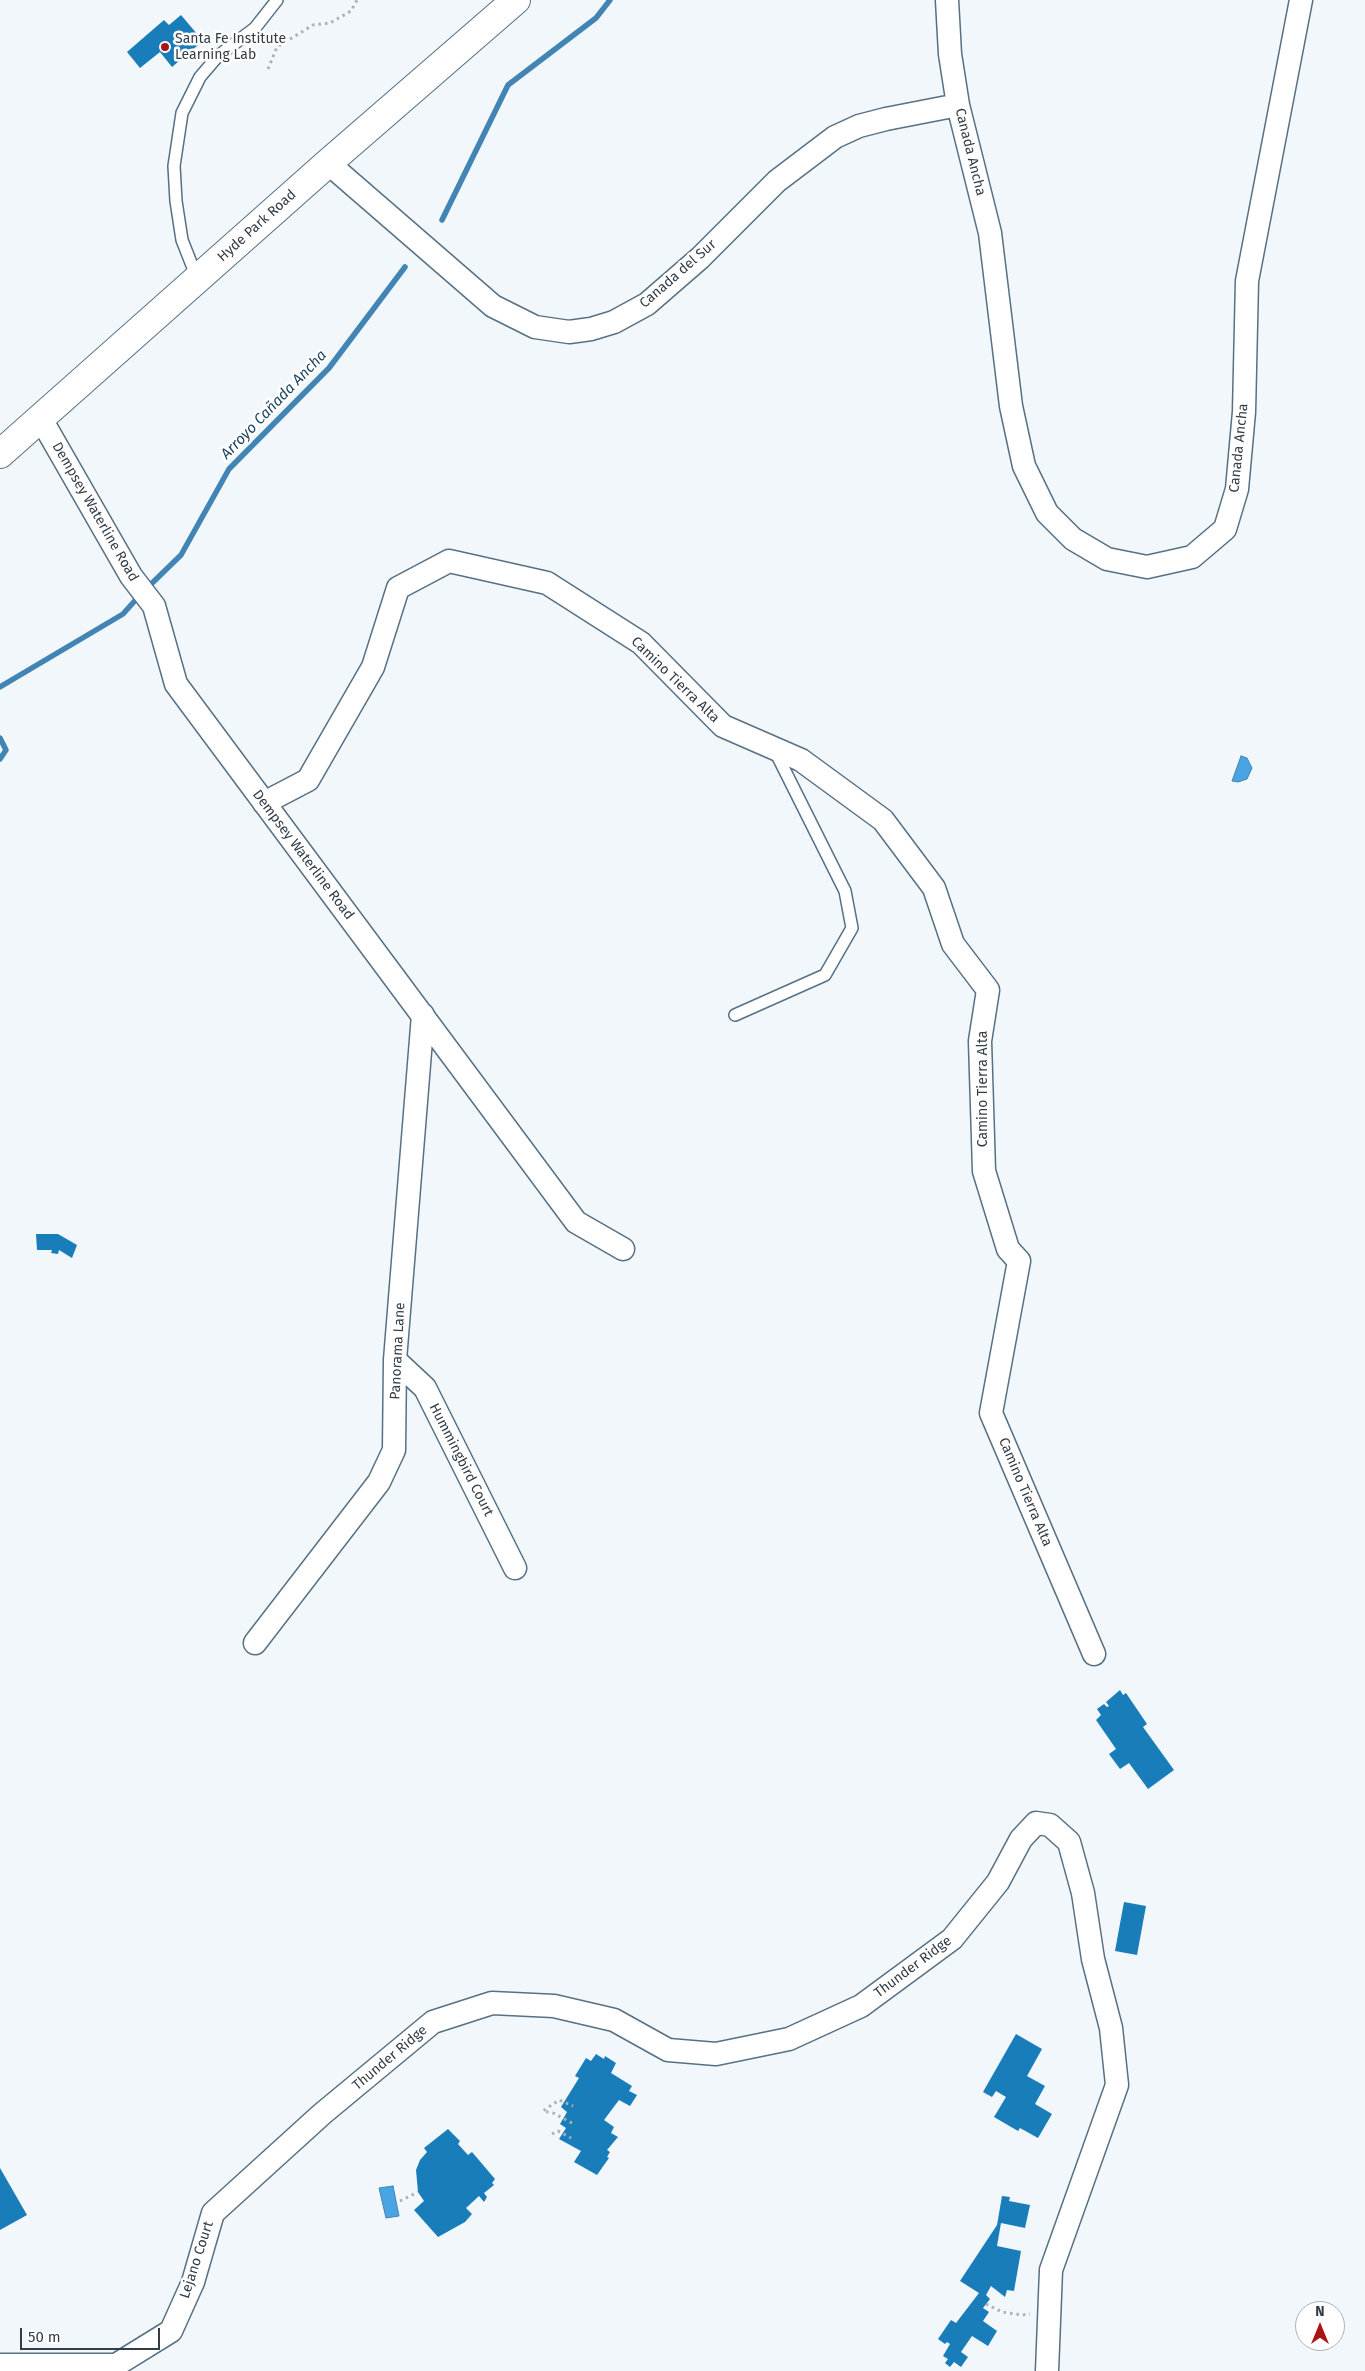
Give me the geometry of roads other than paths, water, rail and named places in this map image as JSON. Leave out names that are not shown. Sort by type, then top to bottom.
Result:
[{"type":"main road","name":"Hyde Park Road","points":[[0,454],[328,163],[516,0]]},
{"type":"street","name":"Canada Ancha","points":[[947,0],[950,54],[958,105],[990,233],[1011,406],[1024,466],[1047,513],[1073,539],[1107,559],[1146,567],[1192,557],[1225,529],[1237,489],[1244,412],[1247,281],[1301,0]]},
{"type":"street","name":"Canada del Sur","points":[[328,163],[493,306],[535,327],[569,332],[591,329],[614,322],[646,304],[700,258],[770,187],[812,153],[835,138],[859,126],[958,105]]},
{"type":"street","name":"Dempsey Waterline Road","points":[[41,419],[131,576],[154,606],[176,684],[576,1222],[623,1249]]},
{"type":"street","name":"Camino Tierra Alta","points":[[264,802],[308,780],[373,666],[398,588],[449,561],[548,583],[641,643],[723,726],[801,760],[883,820],[934,888],[953,944],[988,990],[980,1041],[984,1171],[1008,1249],[1019,1261],[991,1413],[1094,1654]]},
{"type":"street","name":"Panorama Lane","points":[[255,1643],[383,1474],[394,1450],[395,1360],[423,1015]]},
{"type":"street","name":"Hummingbird Court","points":[[395,1360],[425,1388],[515,1568]]},
{"type":"street","name":"Thunder Ridge","points":[[322,2114],[433,2022],[492,2003],[554,2006],[614,2020],[668,2050],[716,2054],[789,2039],[861,2006],[952,1939],[998,1882],[1021,1839],[1036,1823],[1050,1825],[1069,1842],[1083,1892],[1093,1959],[1111,2028],[1117,2084],[1050,2270],[1047,2371]]},
{"type":"street","name":"Lejano Court","points":[[0,2366],[116,2366],[171,2331],[193,2282],[213,2213],[322,2114]]},
{"type":"lane","points":[[198,280],[185,254],[176,201],[174,166],[182,113],[200,77],[218,56],[255,28],[277,0]]},
{"type":"lane","points":[[735,1015],[825,975],[852,928],[845,891],[773,747]]},
{"type":"water","points":[[1241,756],[1247,758],[1252,768],[1247,779],[1238,782],[1232,781]]},
{"type":"water","points":[[393,2186],[399,2216],[386,2218],[379,2188]]},
{"type":"waterway","name":"Arroyo Cañada Ancha","points":[[442,220],[508,85],[596,18],[610,0]]},
{"type":"waterway","name":"Arroyo Cañada Ancha","points":[[146,589],[181,555],[229,469],[329,368],[405,267]]},
{"type":"waterway","name":"Arroyo Cañada Ancha","points":[[0,687],[123,614],[140,595]]},
{"type":"waterway","name":"Arroyo Cañada Ancha","points":[[0,738],[6,750],[0,759]]},
{"type":"place","name":"Santa Fe Institute Learning Lab","points":[[165,47]]}]
